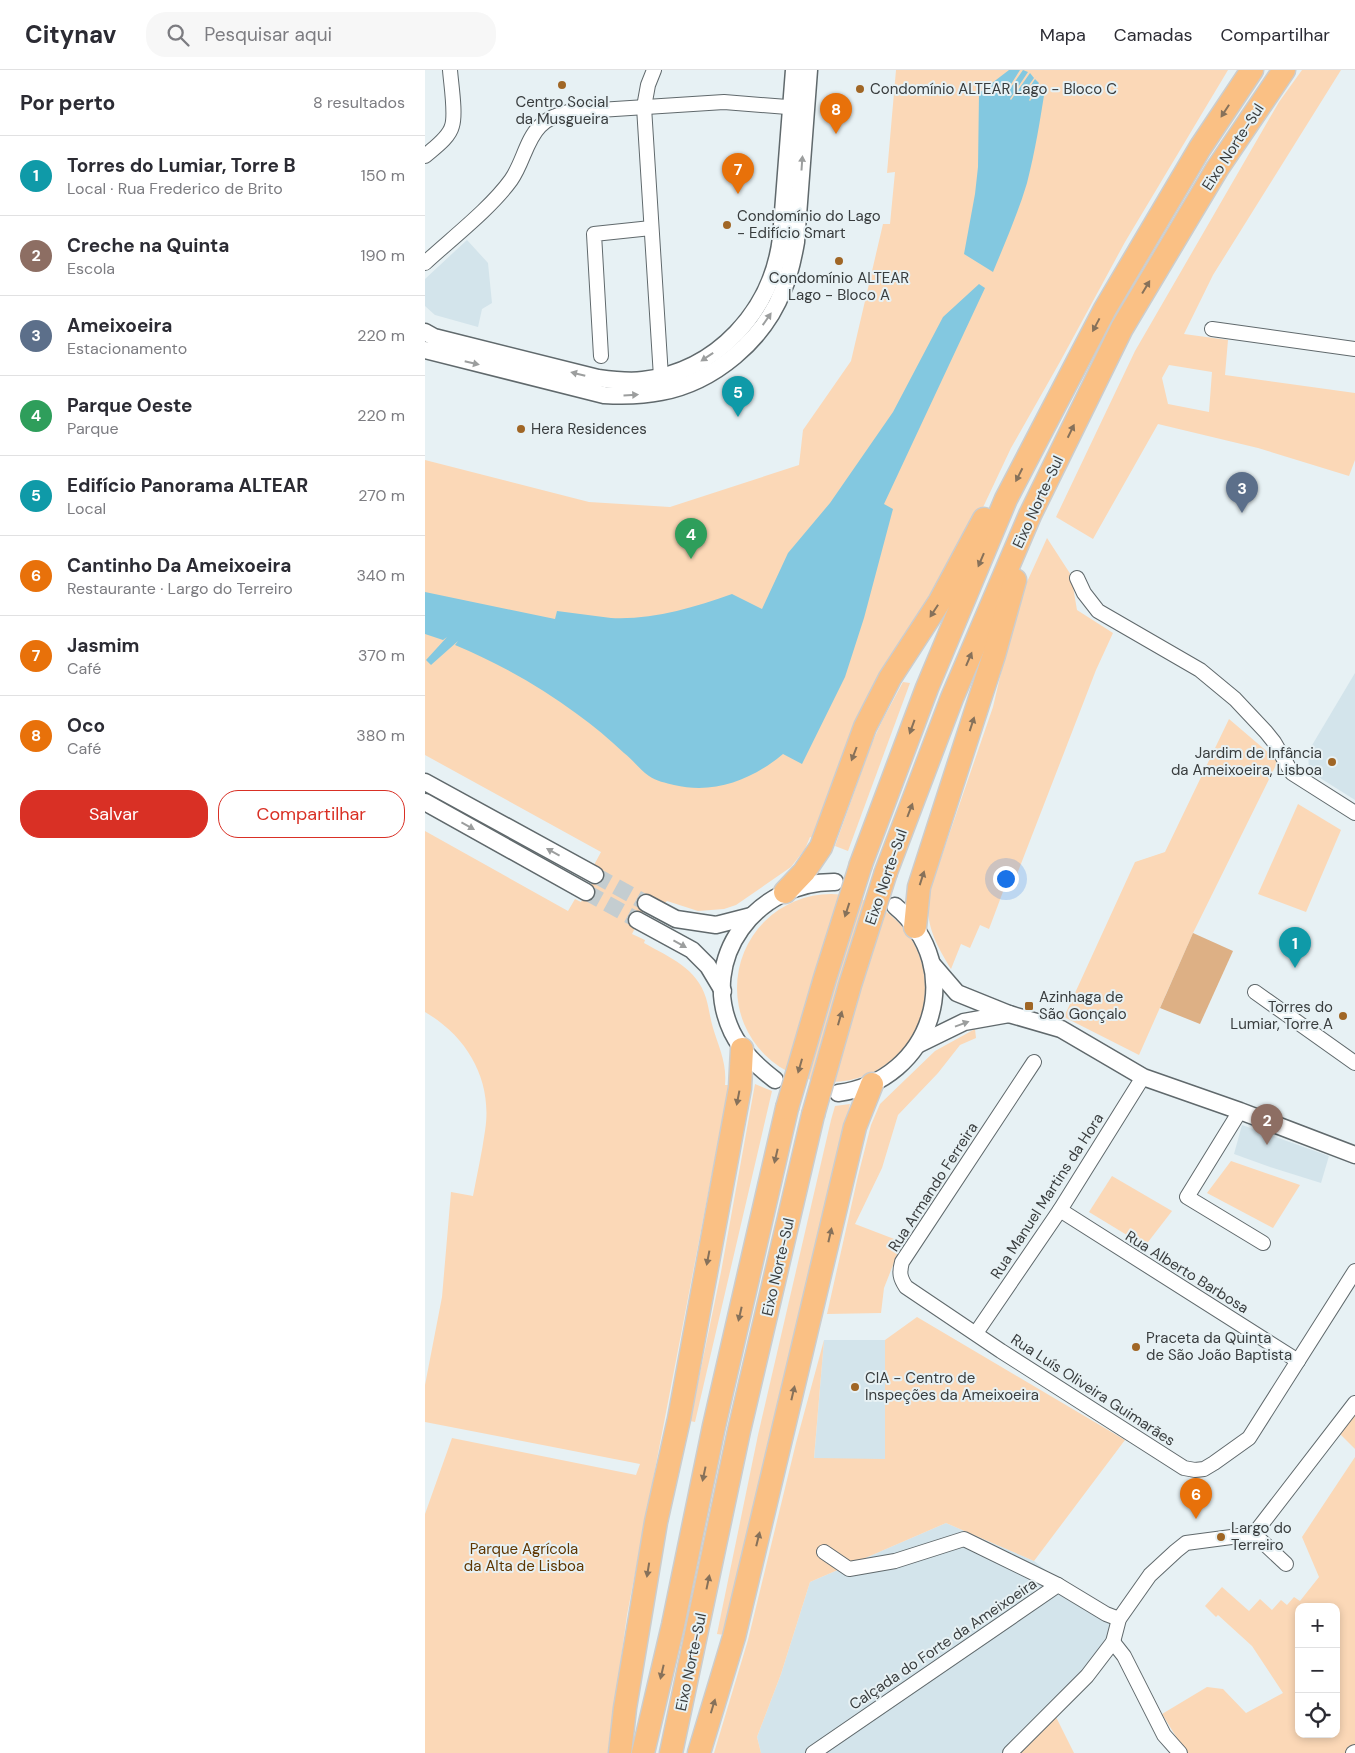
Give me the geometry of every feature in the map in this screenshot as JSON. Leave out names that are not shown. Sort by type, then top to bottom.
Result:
[{"type":"highway","name":"Eixo Norte-Sul","points":[[643,1753],[673,1625],[714,1426],[787,1108],[861,864],[927,688],[1006,499],[1105,309],[1200,148],[1252,70]]},
{"type":"highway","name":"Eixo Norte-Sul","points":[[671,1753],[699,1630],[739,1431],[813,1115],[850,986],[886,872],[952,698],[1037,499],[1122,328],[1217,169],[1284,70]]},
{"type":"highway","points":[[785,892],[804,872],[821,847],[865,727],[890,678],[941,601],[988,510],[1006,499]]},
{"type":"highway","points":[[915,926],[919,887],[994,655],[1037,499]]},
{"type":"highway","points":[[620,1753],[625,1708],[656,1522],[679,1418],[740,1088],[742,1049]]},
{"type":"highway","points":[[699,1753],[735,1637],[855,1127],[872,1084]]},
{"type":"street","points":[[425,156],[446,137],[452,127],[450,70]]},
{"type":"street","points":[[654,70],[648,86],[644,107],[661,377]]},
{"type":"street","points":[[425,350],[604,396],[663,392],[691,383],[715,370],[737,353],[757,333],[783,292],[791,267],[795,242],[798,108],[794,70]]},
{"type":"street","points":[[425,332],[434,337],[598,378],[625,381],[661,377],[703,360],[727,343],[751,318],[772,278],[779,255],[798,108],[809,70]]},
{"type":"street","points":[[425,263],[501,192],[519,166],[534,133],[541,124],[554,116],[568,112],[724,102],[798,108]]},
{"type":"street","points":[[601,356],[594,234],[651,228]]},
{"type":"street","points":[[1212,329],[1355,348]]},
{"type":"street","points":[[1077,578],[1084,593],[1098,610],[1138,635],[1182,658],[1211,678],[1235,699],[1275,742],[1291,773],[1355,813]]},
{"type":"street","points":[[425,782],[595,875]]},
{"type":"street","points":[[425,802],[586,892]]},
{"type":"street","points":[[775,1080],[756,1065],[742,1049],[732,1031],[725,1012],[724,970],[729,950],[751,916],[767,902],[785,892],[805,885],[835,882]]},
{"type":"street","points":[[646,903],[676,920],[716,924],[751,916]]},
{"type":"street","points":[[838,1093],[853,1091],[872,1084],[896,1069],[919,1044],[928,1025],[933,1005],[935,984],[932,964],[925,944],[915,926],[895,906]]},
{"type":"street","points":[[637,920],[691,950],[708,966],[723,991]]},
{"type":"street","points":[[932,964],[957,993],[1009,1014],[1061,1029],[1143,1077],[1240,1111],[1355,1155]]},
{"type":"street","points":[[1255,992],[1355,1063]]},
{"type":"street","points":[[919,1044],[964,1022],[1009,1014]]},
{"type":"street","name":"Rua Armando Ferreira","points":[[976,1333],[905,1287],[899,1272],[902,1262],[1033,1062]]},
{"type":"street","name":"Rua Manuel Martins da Hora","points":[[976,1333],[1060,1210],[1143,1077]]},
{"type":"street","points":[[1240,1111],[1187,1197],[1263,1243]]},
{"type":"street","name":"Rua Alberto Barbosa","points":[[1060,1210],[1298,1361]]},
{"type":"street","points":[[1298,1361],[1355,1271]]},
{"type":"street","name":"Rua Luís Oliveira Guimarães","points":[[976,1333],[1184,1468],[1195,1470],[1205,1469],[1214,1464],[1249,1438],[1298,1361]]},
{"type":"street","points":[[1010,1753],[1087,1676],[1113,1642],[1119,1620],[1149,1575],[1186,1543],[1254,1534],[1355,1403]]},
{"type":"street","points":[[1254,1534],[1287,1564]]},
{"type":"street","points":[[824,1552],[849,1569],[895,1561],[964,1539],[1058,1585]]},
{"type":"street","name":"Calçada do Forte da Ameixoeira","points":[[813,1753],[1058,1585],[1119,1620]]},
{"type":"street","points":[[1113,1642],[1124,1656],[1164,1735],[1180,1753]]},
{"type":"shaded area","points":[[467,240],[488,263],[492,303],[482,309],[478,327],[435,315],[425,306],[425,279]]},
{"type":"shaded area","name":"Jardim de Infância da Ameixoeira, Lisboa","points":[[1355,673],[1355,800],[1309,771],[1308,752]]},
{"type":"shaded area","points":[[1193,933],[1233,951],[1200,1024],[1160,1008]]},
{"type":"shaded area","points":[[1242,1125],[1329,1156],[1321,1183],[1234,1154]]},
{"type":"shaded area","points":[[824,1340],[885,1340],[885,1459],[814,1459]]},
{"type":"shaded area","points":[[946,1523],[1034,1561],[1114,1624],[1092,1663],[1004,1753],[761,1753],[757,1737],[781,1674],[810,1582]]},
{"type":"green space","name":"Parque Agrícola da Alta de Lisboa","points":[[896,70],[1228,70],[1125,242],[1011,448],[969,537],[847,746],[825,802],[817,839],[810,837],[805,849],[791,867],[736,905],[724,909],[698,911],[667,901],[665,903],[651,896],[632,934],[645,940],[644,943],[681,964],[702,988],[724,1063],[725,1085],[729,1085],[627,1615],[608,1753],[425,1753],[425,1514],[452,1438],[636,1475],[640,1464],[425,1422],[425,1385],[442,1297],[451,1192],[473,1196],[484,1139],[486,1113],[485,1095],[481,1078],[465,1047],[454,1034],[425,1012],[425,831],[568,911],[575,899],[581,902],[600,869],[594,865],[601,852],[425,755],[425,460],[589,502],[670,507],[799,465],[803,430],[851,361],[883,224],[890,224],[895,172],[887,173]]},
{"type":"green space","points":[[1302,70],[1341,70],[1213,275],[1184,334],[1228,340],[1225,375],[1355,393],[1355,460],[1349,476],[1258,448],[1158,424],[1093,539],[1056,517],[1135,351],[1279,102]],"holes":[[[1169,365],[1212,372],[1209,412],[1168,404],[1162,378]]]},
{"type":"green space","points":[[1047,538],[1071,575],[1077,610],[1113,633],[1096,670],[1014,882],[1007,881],[989,929],[980,925],[970,948],[961,944],[951,969],[930,926],[928,896],[993,707],[1017,604]]},
{"type":"green space","points":[[903,682],[910,683],[848,851],[835,846],[871,745]]},
{"type":"green space","points":[[1229,719],[1278,761],[1193,933],[1139,1055],[1064,1017],[1135,862],[1165,852]]},
{"type":"green space","points":[[1298,804],[1341,830],[1306,912],[1258,894]]},
{"type":"green space","points":[[822,894],[840,894],[858,898],[875,905],[891,915],[904,928],[918,952],[925,979],[925,997],[918,1024],[904,1048],[891,1061],[875,1071],[858,1078],[840,1082],[822,1082],[804,1078],[787,1071],[771,1061],[758,1048],[748,1032],[741,1015],[737,997],[737,979],[741,961],[748,944],[758,928],[771,915],[787,905],[804,898]]},
{"type":"green space","points":[[975,1029],[976,1038],[960,1045],[938,1073],[898,1115],[882,1168],[855,1224],[902,1242],[884,1288],[881,1313],[827,1314],[858,1176],[871,1125],[880,1104],[935,1051]]},
{"type":"green space","points":[[755,1084],[772,1091],[695,1422],[690,1421],[721,1272]]},
{"type":"green space","points":[[850,1104],[775,1439],[724,1635],[717,1634],[758,1435],[831,1120],[835,1106]]},
{"type":"green space","points":[[1231,1161],[1300,1185],[1273,1228],[1207,1193]]},
{"type":"green space","points":[[1112,1176],[1172,1211],[1145,1246],[1089,1212]]},
{"type":"green space","points":[[917,1317],[1125,1440],[1034,1561],[946,1523],[810,1582],[781,1674],[757,1737],[761,1753],[714,1753],[748,1640],[796,1443],[824,1340],[814,1458],[885,1459],[885,1340]]},
{"type":"green space","points":[[1355,1410],[1355,1449],[1339,1433]]},
{"type":"green space","points":[[1355,1457],[1355,1753],[1185,1753],[1162,1714],[1207,1687],[1223,1689],[1246,1713],[1283,1693],[1252,1646],[1218,1615],[1216,1617],[1205,1606],[1222,1587],[1249,1611],[1260,1599],[1272,1610],[1281,1600],[1287,1605],[1294,1597],[1300,1601],[1319,1577],[1302,1537]]},
{"type":"green space","points":[[1055,1715],[1074,1753],[1016,1753]]},
{"type":"water","points":[[1009,70],[1020,70],[1007,93],[1023,70],[1028,72],[1011,100],[1030,73],[1034,78],[1026,89],[1028,90],[1035,79],[1039,83],[1029,100],[1041,85],[1045,89],[1027,183],[993,272],[964,254],[978,167],[979,93]]},
{"type":"water","points":[[979,284],[985,288],[884,504],[893,509],[864,618],[845,677],[802,764],[783,754],[759,771],[733,783],[704,788],[689,788],[664,783],[646,774],[601,733],[563,704],[487,659],[455,645],[458,641],[431,665],[426,660],[447,637],[443,640],[425,634],[425,592],[555,619],[557,611],[611,618],[657,615],[702,604],[732,594],[762,609],[788,553],[830,503],[893,412],[943,317]]},
{"type":"tunnel","points":[[595,875],[646,903]]},
{"type":"tunnel","points":[[586,892],[637,920]]},
{"type":"place","name":"Centro Social da Musgueira","points":[[562,85]]},
{"type":"place","name":"Condomínio ALTEAR Lago - Bloco C","points":[[860,89]]},
{"type":"place","name":"Oco","points":[[836,134]]},
{"type":"place","name":"Jasmim","points":[[738,194]]},
{"type":"place","name":"Condomínio do Lago - Edifício Smart","points":[[727,225]]},
{"type":"place","name":"Condomínio ALTEAR Lago - Bloco A","points":[[839,261]]},
{"type":"place","name":"Edifício Panorama ALTEAR","points":[[738,417]]},
{"type":"place","name":"Hera Residences","points":[[521,429]]},
{"type":"place","name":"Ameixoeira","points":[[1242,513]]},
{"type":"place","name":"Parque Oeste","points":[[691,559]]},
{"type":"place","name":"Jardim de Infância da Ameixoeira, Lisboa","points":[[1332,762]]},
{"type":"place","name":"Torres do Lumiar, Torre B","points":[[1295,968]]},
{"type":"place","name":"Azinhaga de São Gonçalo","points":[[1029,1006]]},
{"type":"place","name":"Torres do Lumiar, Torre A","points":[[1343,1016]]},
{"type":"place","name":"Creche na Quinta","points":[[1267,1145]]},
{"type":"place","name":"Praceta da Quinta de São João Baptista","points":[[1136,1347]]},
{"type":"place","name":"CIA - Centro de Inspeções da Ameixoeira","points":[[855,1387]]},
{"type":"place","name":"Cantinho Da Ameixoeira","points":[[1196,1519]]},
{"type":"place","name":"Largo do Terreiro","points":[[1221,1537]]}]
